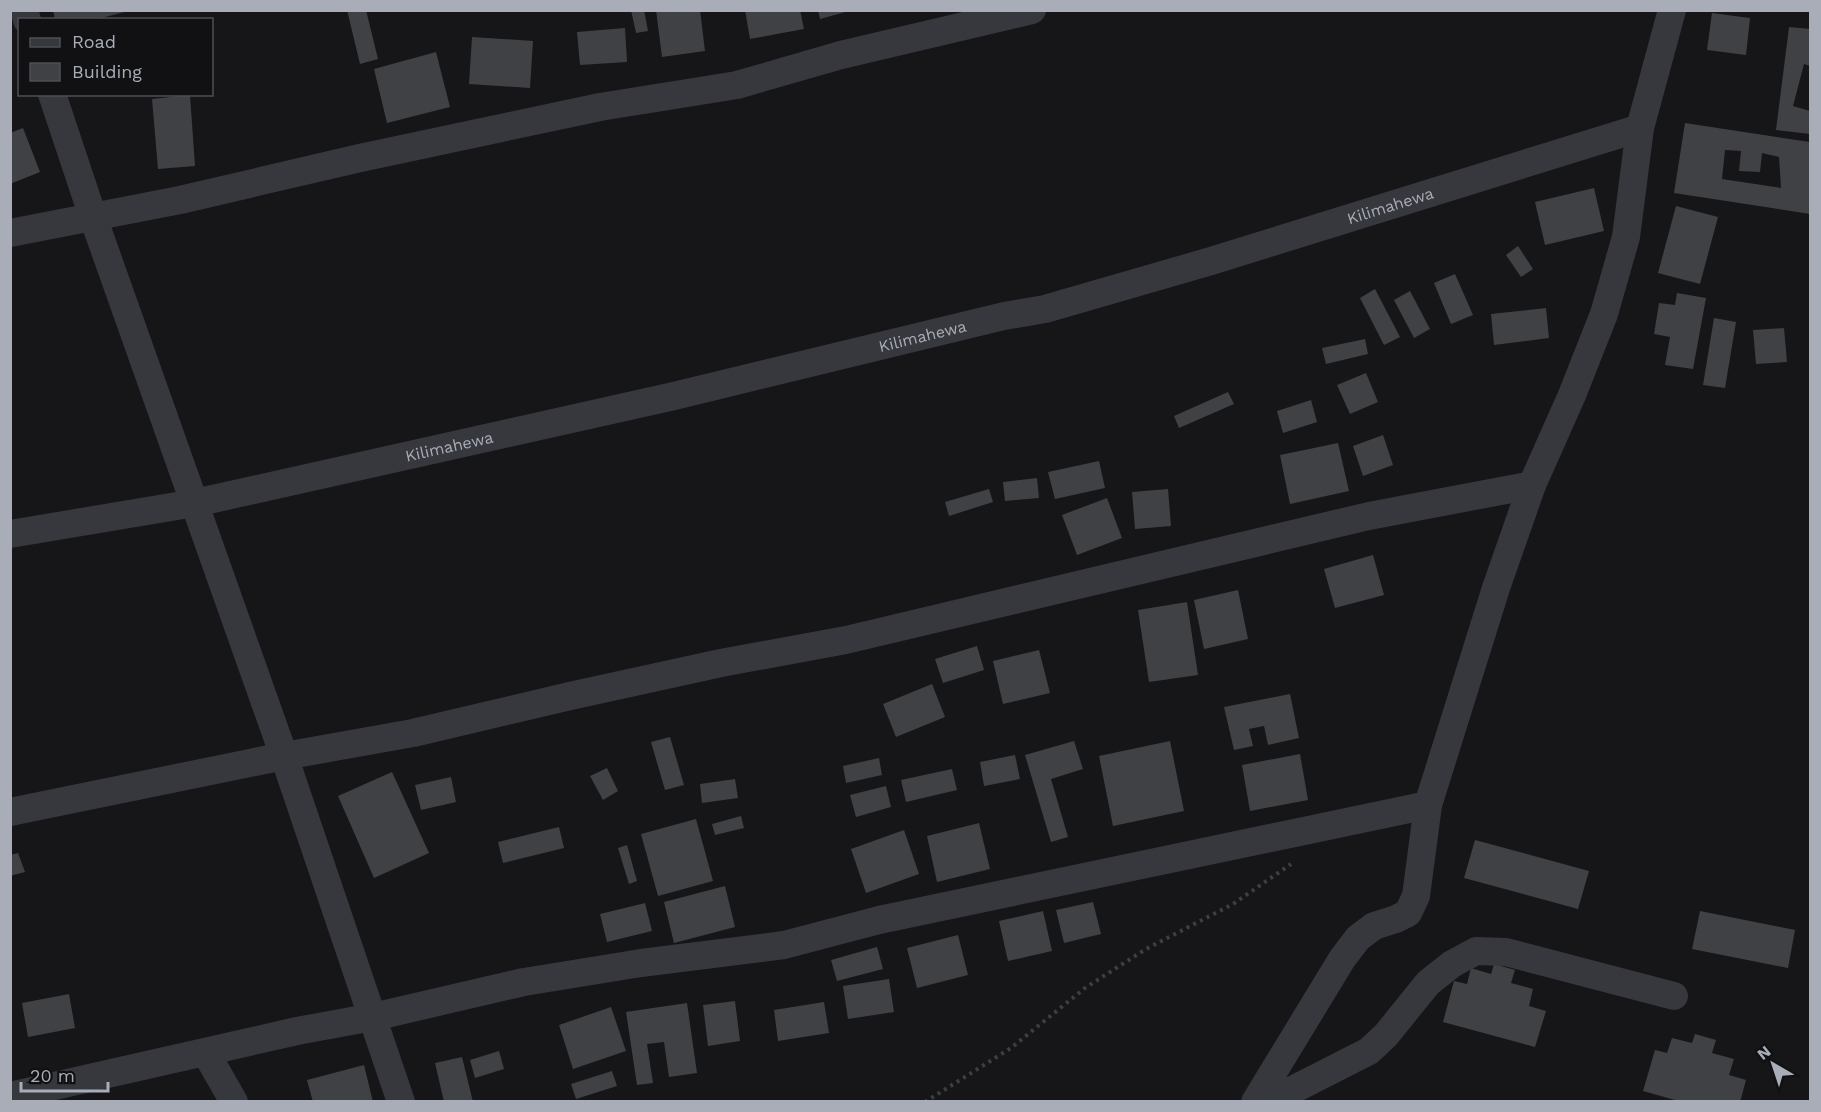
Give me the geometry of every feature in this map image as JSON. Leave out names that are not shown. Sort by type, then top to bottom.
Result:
[{"type":"street","points":[[10,233],[200,196],[360,158],[600,107],[737,85],[841,55],[1032,10]]},
{"type":"street","points":[[1255,1101],[1342,959],[1358,938],[1374,926],[1408,913],[1416,896],[1428,805],[1496,588],[1532,485],[1572,395],[1604,314],[1626,237],[1640,128],[1672,10]]},
{"type":"street","points":[[53,96],[93,217],[284,756],[401,1101]]},
{"type":"street","name":"Kilimahewa","points":[[10,534],[195,503],[674,396],[1004,316],[1045,309],[1222,258],[1640,128]]},
{"type":"street","points":[[10,812],[284,756],[413,733],[721,663],[846,640],[1370,516],[1532,485]]},
{"type":"street","points":[[10,1096],[524,982],[641,963],[784,945],[879,920],[1428,805]]},
{"type":"street","points":[[1269,1101],[1369,1051],[1386,1035],[1428,983],[1452,964],[1476,951],[1506,952],[1674,996]]},
{"type":"street","points":[[206,1053],[234,1101]]},
{"type":"path","points":[[925,1101],[1011,1048],[1085,988],[1146,949],[1233,904],[1294,862]]},
{"type":"building","points":[[53,10],[128,10],[102,18],[55,18]]},
{"type":"building","points":[[347,10],[366,10],[378,59],[360,64]]},
{"type":"building","points":[[631,10],[644,10],[648,31],[636,33]]},
{"type":"building","points":[[656,10],[700,10],[705,51],[662,57]]},
{"type":"building","points":[[745,10],[800,10],[804,29],[750,39]]},
{"type":"building","points":[[818,10],[849,10],[849,11],[820,19]]},
{"type":"building","points":[[1712,13],[1750,18],[1746,55],[1707,50]]},
{"type":"building","points":[[1789,27],[1810,29],[1810,66],[1804,64],[1793,106],[1810,111],[1810,134],[1776,130]]},
{"type":"building","points":[[625,28],[627,62],[580,65],[577,32]]},
{"type":"building","points":[[472,37],[533,41],[530,88],[469,84]]},
{"type":"building","points":[[436,52],[450,107],[387,123],[374,69]]},
{"type":"building","points":[[190,96],[195,166],[158,169],[152,99]]},
{"type":"building","points":[[1685,123],[1810,142],[1810,214],[1674,193]],"holes":[[[1725,150],[1741,151],[1739,171],[1760,172],[1762,153],[1779,157],[1781,188],[1722,179]]]},
{"type":"building","points":[[23,128],[40,172],[10,184],[10,133]]},
{"type":"building","points":[[1594,188],[1604,231],[1545,245],[1535,202]]},
{"type":"building","points":[[1676,206],[1718,217],[1700,284],[1658,273]]},
{"type":"building","points":[[1518,246],[1533,269],[1521,277],[1506,255]]},
{"type":"building","points":[[1455,274],[1473,315],[1451,324],[1434,283]]},
{"type":"building","points":[[1375,289],[1400,337],[1384,345],[1360,298]]},
{"type":"building","points":[[1410,291],[1430,329],[1414,338],[1394,300]]},
{"type":"building","points":[[1677,293],[1706,298],[1693,369],[1665,365],[1670,337],[1654,334],[1659,303],[1675,305]]},
{"type":"building","points":[[1546,308],[1549,338],[1494,345],[1491,314]]},
{"type":"building","points":[[1714,318],[1736,322],[1725,388],[1703,385]]},
{"type":"building","points":[[1784,328],[1787,362],[1756,364],[1753,330]]},
{"type":"building","points":[[1365,339],[1368,354],[1326,364],[1322,348]]},
{"type":"building","points":[[1366,373],[1378,402],[1350,414],[1337,385]]},
{"type":"building","points":[[1228,392],[1234,404],[1179,428],[1174,416]]},
{"type":"building","points":[[1311,400],[1317,422],[1283,433],[1277,411]]},
{"type":"building","points":[[1383,435],[1393,465],[1363,476],[1353,446]]},
{"type":"building","points":[[1338,443],[1349,491],[1290,504],[1280,455]]},
{"type":"building","points":[[1099,461],[1105,488],[1055,499],[1048,472]]},
{"type":"building","points":[[1037,478],[1039,498],[1005,501],[1003,482]]},
{"type":"building","points":[[989,489],[993,502],[949,516],[945,502]]},
{"type":"building","points":[[1168,489],[1171,526],[1135,529],[1132,492]]},
{"type":"building","points":[[1107,498],[1122,538],[1077,555],[1062,515]]},
{"type":"building","points":[[1373,555],[1384,595],[1335,608],[1324,569]]},
{"type":"building","points":[[1238,590],[1248,639],[1204,649],[1194,600]]},
{"type":"building","points":[[1187,602],[1198,675],[1149,682],[1138,610]]},
{"type":"building","points":[[977,646],[984,670],[943,683],[935,659]]},
{"type":"building","points":[[1039,650],[1050,693],[1003,704],[993,661]]},
{"type":"building","points":[[932,684],[945,717],[896,737],[883,704]]},
{"type":"building","points":[[1290,694],[1299,738],[1268,745],[1264,726],[1249,729],[1253,746],[1234,750],[1224,707]]},
{"type":"building","points":[[670,737],[684,785],[665,790],[651,742]]},
{"type":"building","points":[[1074,741],[1083,769],[1051,779],[1068,837],[1051,842],[1025,755]]},
{"type":"building","points":[[1170,741],[1184,811],[1113,826],[1099,756]]},
{"type":"building","points":[[1300,754],[1308,800],[1250,811],[1242,765]]},
{"type":"building","points":[[1015,755],[1020,779],[984,786],[980,762]]},
{"type":"building","points":[[879,758],[882,775],[846,783],[843,766]]},
{"type":"building","points":[[607,768],[618,791],[603,800],[590,776]]},
{"type":"building","points":[[952,769],[957,790],[906,802],[901,780]]},
{"type":"building","points":[[392,772],[429,853],[374,878],[338,796]]},
{"type":"building","points":[[451,777],[456,802],[421,810],[415,785]]},
{"type":"building","points":[[735,779],[738,798],[702,803],[700,784]]},
{"type":"building","points":[[886,786],[891,807],[856,817],[850,795]]},
{"type":"building","points":[[741,816],[744,828],[715,835],[712,824]]},
{"type":"building","points":[[696,819],[713,881],[658,896],[641,834]]},
{"type":"building","points":[[979,823],[990,869],[937,882],[927,836]]},
{"type":"building","points":[[559,827],[564,848],[503,863],[498,842]]},
{"type":"building","points":[[904,830],[919,874],[866,893],[851,849]]},
{"type":"building","points":[[1475,840],[1589,871],[1578,909],[1464,878]]},
{"type":"building","points":[[627,845],[637,881],[629,884],[618,848]]},
{"type":"building","points":[[18,853],[25,872],[10,876],[10,855]]},
{"type":"building","points":[[725,886],[735,927],[674,943],[664,902]]},
{"type":"building","points":[[1093,902],[1101,934],[1064,943],[1056,910]]},
{"type":"building","points":[[645,903],[652,931],[607,942],[600,914]]},
{"type":"building","points":[[1043,911],[1052,951],[1008,961],[999,921]]},
{"type":"building","points":[[1700,911],[1795,930],[1788,968],[1692,949]]},
{"type":"building","points":[[958,935],[968,975],[917,988],[907,948]]},
{"type":"building","points":[[877,947],[883,969],[837,981],[831,960]]},
{"type":"building","points":[[1494,964],[1515,970],[1511,983],[1533,989],[1529,1006],[1546,1011],[1535,1047],[1443,1022],[1454,981],[1467,984],[1471,968],[1491,974]]},
{"type":"building","points":[[889,979],[894,1012],[848,1019],[843,986]]},
{"type":"building","points":[[69,994],[75,1028],[28,1037],[22,1003]]},
{"type":"building","points":[[735,1001],[740,1041],[708,1046],[703,1005]]},
{"type":"building","points":[[824,1002],[829,1033],[778,1041],[774,1010]]},
{"type":"building","points":[[687,1003],[697,1073],[669,1077],[664,1042],[647,1044],[653,1083],[637,1085],[626,1012]]},
{"type":"building","points":[[611,1007],[626,1051],[573,1069],[559,1025]]},
{"type":"building","points":[[1695,1034],[1716,1040],[1712,1053],[1734,1059],[1729,1075],[1746,1080],[1740,1102],[1682,1102],[1643,1091],[1655,1050],[1667,1053],[1672,1038],[1692,1043]]},
{"type":"building","points":[[499,1051],[504,1069],[475,1078],[470,1060]]},
{"type":"building","points":[[462,1057],[473,1102],[444,1102],[435,1063]]},
{"type":"building","points":[[364,1065],[373,1102],[313,1102],[307,1080]]},
{"type":"building","points":[[612,1071],[617,1086],[576,1099],[571,1084]]}]
